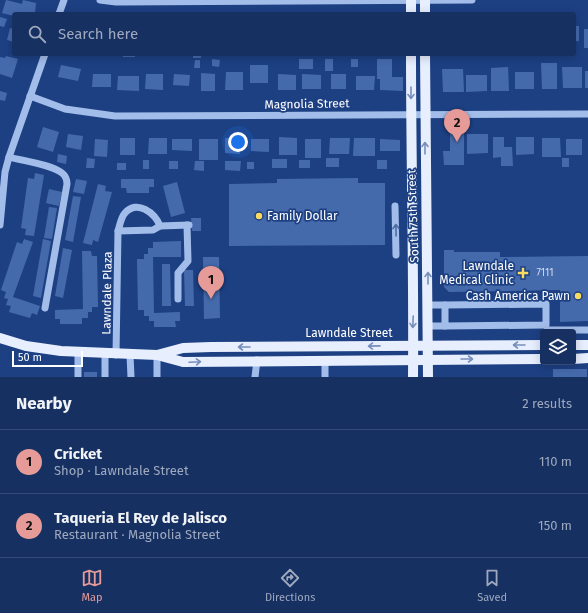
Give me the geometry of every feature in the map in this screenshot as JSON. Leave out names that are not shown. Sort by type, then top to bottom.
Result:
[{"type":"main road","points":[[411,0],[411,12]]},
{"type":"main road","points":[[425,0],[425,12]]},
{"type":"main road","name":"South 75th Street","points":[[411,56],[411,205],[414,255],[413,377]]},
{"type":"main road","name":"South 75th Street","points":[[425,56],[428,377]]},
{"type":"main road","name":"Lawndale Street","points":[[0,338],[45,349],[116,355],[157,355],[183,348],[540,345]]},
{"type":"main road","points":[[576,345],[588,345]]},
{"type":"main road","name":"Lawndale Street","points":[[157,355],[183,362],[257,360],[540,359]]},
{"type":"main road","points":[[576,359],[588,358]]},
{"type":"street","points":[[60,12],[64,0]]},
{"type":"street","points":[[100,0],[116,2],[472,0]]},
{"type":"street","points":[[0,225],[4,172],[44,56]]},
{"type":"street","name":"Magnolia Street","points":[[30,96],[65,109],[115,116],[588,114]]},
{"type":"street","points":[[8,157],[53,169],[62,173],[66,178],[67,184],[45,308]]},
{"type":"street","points":[[395,206],[396,255]]},
{"type":"street","name":"Lawndale Plaza","points":[[116,355],[118,231],[125,213],[133,208],[141,208],[150,211],[157,219],[160,226]]},
{"type":"street","points":[[118,231],[153,230],[160,226],[188,225],[188,261],[178,273],[178,300]]},
{"type":"street","points":[[428,305],[546,304],[547,329],[428,326]]},
{"type":"street","points":[[445,305],[445,326]]},
{"type":"street","points":[[576,330],[588,330]]},
{"type":"street","points":[[78,352],[78,377]]},
{"type":"street","points":[[105,354],[105,377]]},
{"type":"street","points":[[130,355],[131,377]]},
{"type":"street","points":[[157,355],[157,377]]},
{"type":"street","points":[[255,377],[257,360]]},
{"type":"street","points":[[325,360],[325,377]]},
{"type":"building","points":[[6,0],[22,4],[23,0],[36,3],[35,12],[12,12],[12,16],[2,13]]},
{"type":"building","points":[[0,17],[7,19],[4,27],[0,26]]},
{"type":"building","points":[[576,26],[579,26],[579,41],[576,41]]},
{"type":"building","points":[[10,28],[12,28],[12,41],[7,40]]},
{"type":"building","points":[[584,29],[588,29],[588,48],[584,48]]},
{"type":"building","points":[[6,56],[18,59],[12,78],[0,74],[0,57],[5,58]]},
{"type":"building","points":[[123,56],[135,56],[135,57]]},
{"type":"building","points":[[193,56],[201,56],[201,58],[193,58]]},
{"type":"building","points":[[212,59],[220,60],[219,67],[212,66]]},
{"type":"building","points":[[299,59],[313,59],[313,69],[299,69]]},
{"type":"building","points":[[325,59],[333,59],[333,71],[325,71]]},
{"type":"building","points":[[351,59],[358,59],[358,67],[351,67]]},
{"type":"building","points":[[377,59],[392,59],[392,77],[403,77],[403,91],[380,90],[380,79],[377,79]]},
{"type":"building","points":[[195,60],[200,60],[200,68],[194,68]]},
{"type":"building","points":[[541,63],[557,63],[557,89],[542,89]]},
{"type":"building","points":[[61,65],[81,69],[78,81],[58,77]]},
{"type":"building","points":[[250,65],[268,65],[268,83],[250,83]]},
{"type":"building","points":[[508,67],[509,91],[491,91],[491,68]]},
{"type":"building","points":[[562,67],[582,67],[582,88],[563,88]]},
{"type":"building","points":[[442,69],[463,69],[464,92],[443,92]]},
{"type":"building","points":[[585,71],[588,71],[588,88],[585,88]]},
{"type":"building","points":[[226,72],[243,72],[243,90],[225,90]]},
{"type":"building","points":[[515,72],[534,72],[534,89],[515,89]]},
{"type":"building","points":[[201,73],[215,74],[215,91],[201,91]]},
{"type":"building","points":[[93,74],[111,74],[111,87],[92,87]]},
{"type":"building","points":[[146,74],[163,74],[163,90],[145,89]]},
{"type":"building","points":[[174,74],[190,75],[189,86],[173,85]]},
{"type":"building","points":[[278,74],[296,75],[296,90],[278,90]]},
{"type":"building","points":[[302,74],[321,75],[321,89],[302,89]]},
{"type":"building","points":[[331,74],[346,74],[346,89],[331,89]]},
{"type":"building","points":[[466,75],[487,75],[487,91],[466,92]]},
{"type":"building","points":[[118,76],[139,76],[139,91],[117,90]]},
{"type":"building","points":[[356,76],[375,76],[374,90],[356,90]]},
{"type":"building","points":[[0,91],[7,93],[5,101],[0,100]]},
{"type":"building","points":[[43,127],[59,132],[53,152],[37,147]]},
{"type":"building","points":[[450,132],[464,132],[464,165],[444,165],[443,151],[450,151]]},
{"type":"building","points":[[68,134],[83,136],[81,150],[66,147]]},
{"type":"building","points":[[467,134],[488,134],[488,153],[467,154]]},
{"type":"building","points":[[279,137],[297,138],[297,155],[279,155]]},
{"type":"building","points":[[493,137],[504,137],[504,147],[512,147],[513,166],[501,166],[501,157],[493,158]]},
{"type":"building","points":[[516,137],[534,137],[534,154],[516,155]]},
{"type":"building","points":[[120,138],[135,138],[135,155],[120,155]]},
{"type":"building","points":[[149,138],[167,138],[167,154],[148,154]]},
{"type":"building","points":[[225,138],[240,138],[240,154],[225,153]]},
{"type":"building","points":[[330,138],[350,138],[349,154],[329,154]]},
{"type":"building","points":[[354,138],[375,138],[375,156],[353,156]]},
{"type":"building","points":[[542,138],[560,138],[561,157],[542,157]]},
{"type":"building","points":[[95,139],[108,140],[107,157],[94,156]]},
{"type":"building","points":[[172,139],[192,139],[192,151],[172,150]]},
{"type":"building","points":[[199,139],[218,139],[218,160],[199,160]]},
{"type":"building","points":[[251,139],[269,139],[269,152],[251,151]]},
{"type":"building","points":[[305,139],[321,139],[321,158],[305,158]]},
{"type":"building","points":[[380,139],[400,140],[400,151],[380,151]]},
{"type":"building","points":[[566,139],[582,139],[582,155],[566,155]]},
{"type":"building","points":[[58,154],[67,156],[66,164],[57,162]]},
{"type":"building","points":[[87,158],[95,159],[94,168],[86,168]]},
{"type":"building","points":[[326,158],[339,158],[339,167],[326,167]]},
{"type":"building","points":[[562,158],[569,158],[569,167],[562,167]]},
{"type":"building","points":[[272,159],[287,159],[287,168],[272,168]]},
{"type":"building","points":[[143,160],[149,160],[149,169],[143,169]]},
{"type":"building","points":[[299,160],[310,160],[310,168],[299,168]]},
{"type":"building","points":[[377,160],[387,160],[387,169],[377,169]]},
{"type":"building","points":[[169,161],[178,161],[178,169],[169,169]]},
{"type":"building","points":[[195,161],[204,161],[204,171],[194,170]]},
{"type":"building","points":[[225,161],[241,161],[240,171],[225,170]]},
{"type":"building","points":[[247,162],[254,162],[254,169],[247,169]]},
{"type":"building","points":[[117,163],[126,163],[126,170],[117,170]]},
{"type":"building","points":[[35,173],[44,175],[34,236],[25,235],[26,229],[21,228],[28,178],[34,179]]},
{"type":"building","points":[[358,178],[358,183],[385,183],[385,245],[229,246],[229,184],[277,183],[277,179]]},
{"type":"building","points":[[76,179],[87,181],[84,194],[73,192]]},
{"type":"building","points":[[121,179],[154,179],[154,187],[149,187],[149,193],[127,193],[126,188],[121,188]]},
{"type":"building","points":[[177,182],[185,213],[171,217],[163,186]]},
{"type":"building","points":[[98,184],[106,186],[105,191],[112,192],[98,242],[93,240],[92,245],[83,243]]},
{"type":"building","points":[[49,189],[62,192],[59,206],[46,203]]},
{"type":"building","points":[[73,196],[81,197],[73,242],[65,240]]},
{"type":"building","points":[[49,207],[57,208],[52,239],[44,238]]},
{"type":"building","points":[[191,218],[201,218],[201,231],[192,231]]},
{"type":"building","points":[[24,239],[33,242],[13,297],[40,306],[37,315],[32,313],[30,318],[9,312],[11,306],[6,305],[8,299],[4,298],[6,292],[1,290],[17,242],[22,244]]},
{"type":"building","points":[[43,239],[51,241],[41,298],[33,296]]},
{"type":"building","points":[[181,241],[181,257],[153,257],[154,313],[180,312],[180,321],[175,321],[176,327],[154,327],[154,321],[149,321],[149,316],[144,316],[144,310],[138,310],[137,259],[144,259],[144,254],[148,254],[148,248],[153,248],[153,242]]},
{"type":"building","points":[[63,248],[72,250],[63,298],[55,296]]},
{"type":"building","points":[[444,250],[454,250],[454,252],[500,252],[500,257],[588,256],[588,321],[560,322],[560,290],[449,292],[444,287]]},
{"type":"building","points":[[82,251],[91,251],[92,256],[97,256],[98,307],[92,307],[92,312],[88,312],[88,318],[82,318],[82,324],[60,324],[60,319],[55,319],[55,310],[83,309]]},
{"type":"building","points":[[203,257],[219,257],[220,318],[204,319]]},
{"type":"building","points":[[162,264],[170,264],[171,306],[162,306]]},
{"type":"building","points":[[184,270],[193,270],[194,306],[185,306]]},
{"type":"building","points":[[553,369],[587,369],[587,377],[553,377]]},
{"type":"building","points":[[84,372],[97,372],[97,377],[84,377]]},
{"type":"place","name":"Taqueria El Rey de Jalisco","points":[[457,142]]},
{"type":"place","name":"Family Dollar","points":[[259,216]]},
{"type":"place","name":"Lawndale Medical Clinic","points":[[523,273]]},
{"type":"place","name":"Cash America Pawn","points":[[578,296]]},
{"type":"place","name":"Cricket","points":[[211,299]]}]
